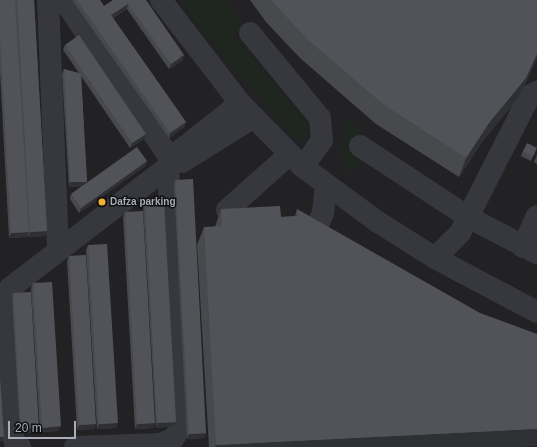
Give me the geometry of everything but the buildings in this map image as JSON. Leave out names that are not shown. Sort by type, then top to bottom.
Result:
[{"type":"street","points":[[48,0],[58,251]]},
{"type":"street","points":[[64,0],[171,165],[180,429],[173,439],[160,444],[75,447]]},
{"type":"street","points":[[161,0],[247,110],[296,161],[326,186],[435,258],[537,312]]},
{"type":"street","points":[[227,210],[296,161],[322,140],[320,118],[250,34]]},
{"type":"street","points":[[435,258],[460,233],[527,101],[531,95],[537,92]]},
{"type":"street","points":[[20,447],[15,442],[13,436],[4,299],[10,288],[171,165],[182,149],[247,110]]},
{"type":"street","points":[[360,146],[468,217],[530,250],[537,216]]},
{"type":"street","points":[[311,239],[323,213],[326,186]]},
{"type":"shaded area","points":[[0,0],[537,0],[537,447],[0,447]]},
{"type":"shaded area","points":[[179,0],[225,0],[245,27],[233,36],[306,121],[308,136],[300,140],[293,136],[220,53]]},
{"type":"shaded area","points":[[346,119],[363,132],[347,150],[361,163],[349,174],[340,155]]},
{"type":"place","name":"Dafza parking","points":[[102,202]]}]
